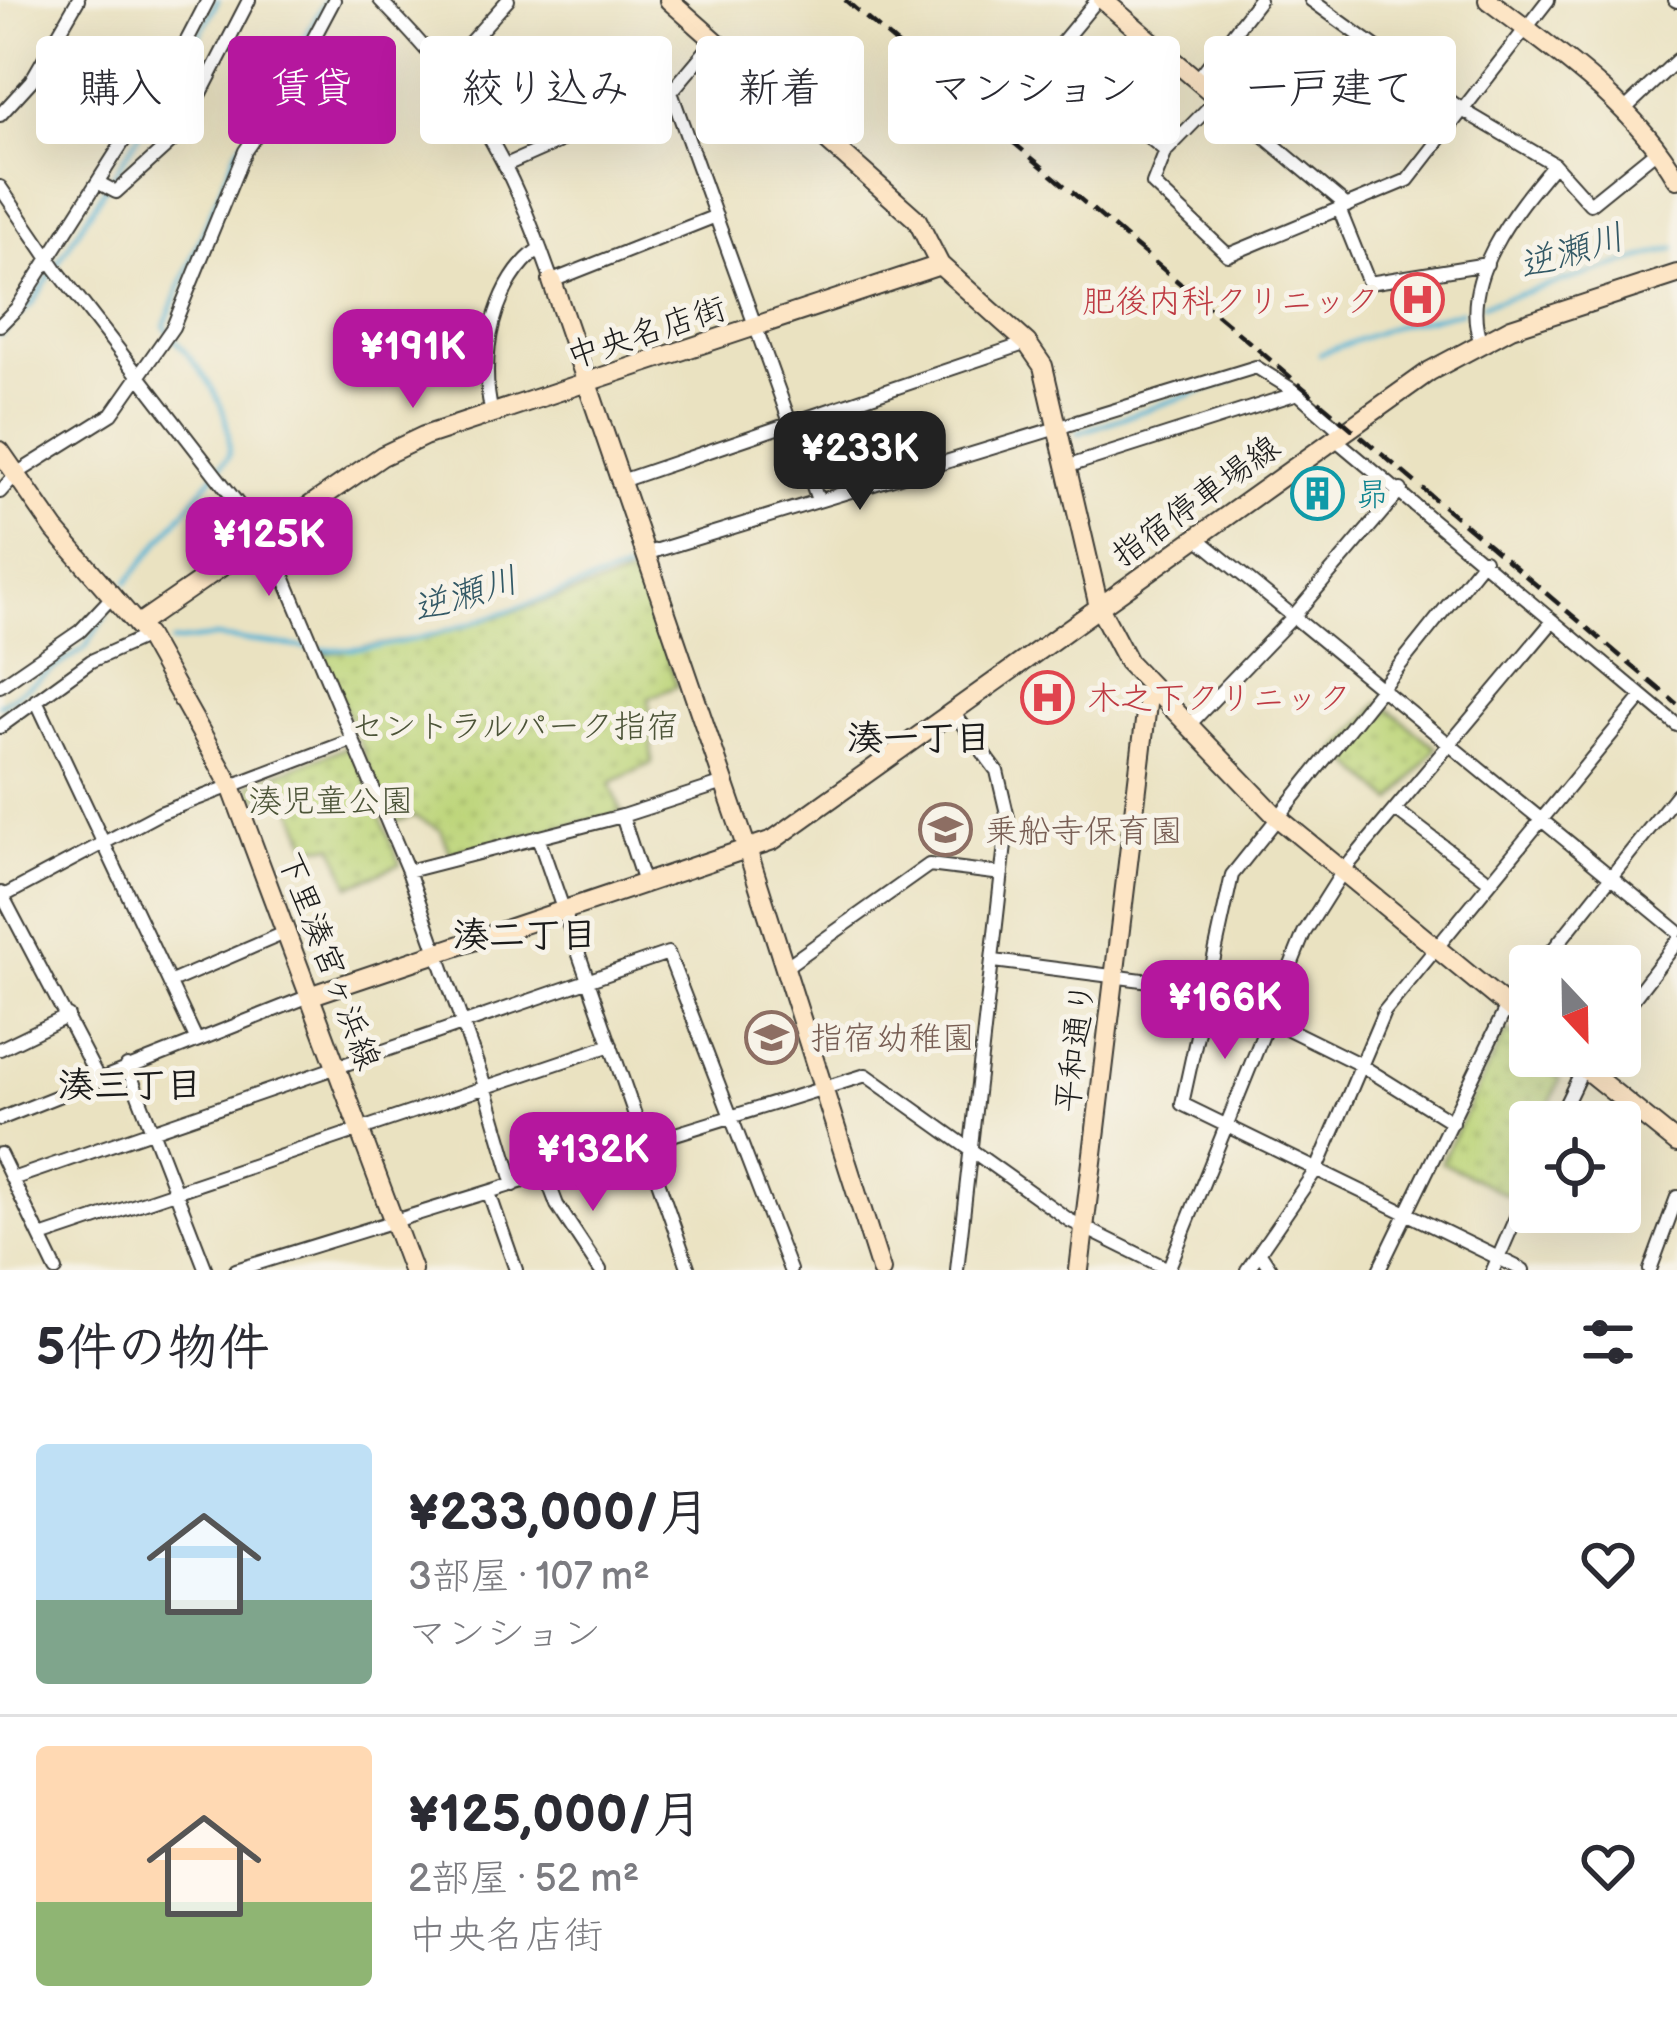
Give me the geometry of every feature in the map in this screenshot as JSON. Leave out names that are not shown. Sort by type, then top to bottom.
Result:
[{"type":"street","points":[[0,115],[31,81],[78,0]]},
{"type":"street","points":[[0,325],[53,264],[208,0]]},
{"type":"street","points":[[100,183],[116,192],[180,134],[249,0]]},
{"type":"street","points":[[0,492],[16,474],[104,422],[138,377],[168,331],[245,151],[283,98],[334,0]]},
{"type":"street","points":[[380,0],[420,41]]},
{"type":"street","points":[[476,36],[508,0]]},
{"type":"street","name":"指宿停車場線","points":[[669,0],[710,36]]},
{"type":"street","points":[[1197,80],[1259,0]]},
{"type":"street","points":[[1311,0],[1463,111],[1554,164],[1590,204],[1658,149]]},
{"type":"street","points":[[1488,0],[1624,110],[1677,179]]},
{"type":"street","points":[[1204,112],[1166,151],[1154,184],[1228,255],[1408,180],[1548,0]]},
{"type":"street","points":[[1166,151],[1049,58],[1109,2],[1204,86]]},
{"type":"street","points":[[1624,110],[1677,60]]},
{"type":"street","points":[[672,90],[696,62]]},
{"type":"street","points":[[672,97],[818,500]]},
{"type":"street","points":[[495,144],[508,164],[552,280],[621,481],[748,852],[881,1270]]},
{"type":"street","points":[[508,164],[553,144]]},
{"type":"street","name":"指宿停車場線","points":[[832,144],[917,220],[940,265],[1027,343],[1042,366],[1062,430],[1099,607],[1338,435],[1481,343],[1580,302],[1677,274]]},
{"type":"street","points":[[1271,144],[1344,208],[1369,283],[1487,264]]},
{"type":"street","points":[[114,158],[137,170]]},
{"type":"street","points":[[1481,343],[1472,314],[1487,264],[1516,208],[1554,164]]},
{"type":"street","points":[[0,187],[138,377],[264,537],[312,639],[408,871],[485,1086],[514,1185]]},
{"type":"street","points":[[552,280],[716,215]]},
{"type":"street","points":[[492,413],[485,359],[515,271],[540,248]]},
{"type":"street","name":"中央名店街","points":[[142,630],[264,537],[382,456],[492,413],[940,265]]},
{"type":"street","points":[[621,481],[1027,343]]},
{"type":"street","points":[[646,554],[1256,367],[1298,393],[1338,435],[1677,725]]},
{"type":"street","points":[[1069,466],[1298,393]]},
{"type":"street","name":"下里湊宮ヶ浜線","points":[[0,451],[142,630],[231,786],[412,1270]]},
{"type":"street","points":[[1187,727],[1291,619],[1401,490]]},
{"type":"street","points":[[1195,536],[1677,931]]},
{"type":"street","points":[[1484,560],[1232,875],[1182,1103],[1318,1167],[1495,1264],[1523,1270]]},
{"type":"street","points":[[0,686],[80,631],[112,597]]},
{"type":"street","points":[[0,1119],[312,994],[748,852],[773,840],[1099,607],[1114,641],[1149,688],[1276,817],[1507,1006]]},
{"type":"street","points":[[236,1270],[646,1148],[866,1075],[1069,1220],[1169,1270],[1304,933],[1343,871],[1553,621]]},
{"type":"street","points":[[0,727],[142,630]]},
{"type":"street","name":"平和通り","points":[[1079,1270],[1149,688]]},
{"type":"street","points":[[1247,1270],[1318,1167],[1384,1012],[1642,697]]},
{"type":"street","points":[[36,700],[196,1039]]},
{"type":"street","points":[[954,713],[997,771],[1006,794],[994,962],[957,1270]]},
{"type":"street","points":[[98,1078],[1,896],[160,813],[352,740]]},
{"type":"street","points":[[408,871],[622,816],[724,783]]},
{"type":"street","points":[[1557,945],[1677,794]]},
{"type":"street","points":[[1397,811],[1488,880]]},
{"type":"street","points":[[622,816],[645,886]]},
{"type":"street","points":[[538,837],[560,913],[689,1270]]},
{"type":"street","points":[[784,968],[929,865],[1002,874]]},
{"type":"street","points":[[171,982],[287,932]]},
{"type":"street","points":[[1641,989],[1677,942]]},
{"type":"street","points":[[12,1179],[151,1127],[668,952],[790,1270]]},
{"type":"street","points":[[994,962],[1205,988],[1359,1064],[1452,1122]]},
{"type":"street","points":[[1379,1270],[1509,1004]]},
{"type":"street","points":[[0,1048],[68,1016]]},
{"type":"street","points":[[41,1237],[610,1045]]},
{"type":"street","points":[[127,1066],[180,1192],[206,1270]]},
{"type":"street","points":[[1601,1077],[1677,1143]]},
{"type":"street","points":[[0,1154],[56,1270]]},
{"type":"street","points":[[546,1176],[557,1205],[600,1270]]},
{"type":"street","points":[[489,1193],[516,1270]]},
{"type":"street","points":[[1650,1270],[1677,1197]]},
{"type":"street","points":[[1495,1264],[1509,1232]]},
{"type":"street","points":[[1260,1253],[1271,1270]]},
{"type":"green space","name":"セントラルパーク指宿","points":[[639,573],[677,686],[649,698],[652,763],[610,783],[622,813],[450,853],[441,830],[414,816],[392,823],[323,654],[432,636]]},
{"type":"green space","points":[[1380,702],[1436,748],[1393,801],[1337,751]]},
{"type":"green space","name":"湊児童公園","points":[[347,747],[353,750],[400,864],[350,886],[334,846],[309,847],[285,788],[255,799],[249,784]]},
{"type":"green space","points":[[1507,1030],[1509,1077],[1560,1080],[1551,1101],[1509,1101],[1509,1196],[1441,1162]]},
{"type":"waterway","points":[[0,335],[32,304],[191,52],[218,0]]},
{"type":"waterway","points":[[127,582],[229,456],[219,401],[164,326],[235,153],[276,94],[325,0]]},
{"type":"waterway","name":"逆瀬川","points":[[1483,305],[1675,248]]},
{"type":"waterway","name":"逆瀬川","points":[[1320,354],[1400,324],[1461,312]]},
{"type":"waterway","name":"逆瀬川","points":[[1078,433],[1233,380]]},
{"type":"waterway","name":"逆瀬川","points":[[321,649],[355,649],[432,635],[627,571]]},
{"type":"waterway","name":"逆瀬川","points":[[0,705],[85,648],[106,615]]},
{"type":"waterway","name":"逆瀬川","points":[[172,642],[214,637],[310,648]]},
{"type":"railway","points":[[845,0],[1677,704]]},
{"type":"place","name":"肥後内科クリニック","points":[[1418,300]]},
{"type":"place","name":"昴","points":[[1317,493]]},
{"type":"place","name":"木之下クリニック","points":[[1048,697]]},
{"type":"place","name":"乗船寺保育園","points":[[946,830]]},
{"type":"place","name":"指宿幼稚園","points":[[771,1037]]},
{"type":"district","name":"湊一丁目","points":[[919,737]]},
{"type":"district","name":"湊二丁目","points":[[525,934]]},
{"type":"district","name":"湊三丁目","points":[[130,1084]]}]
